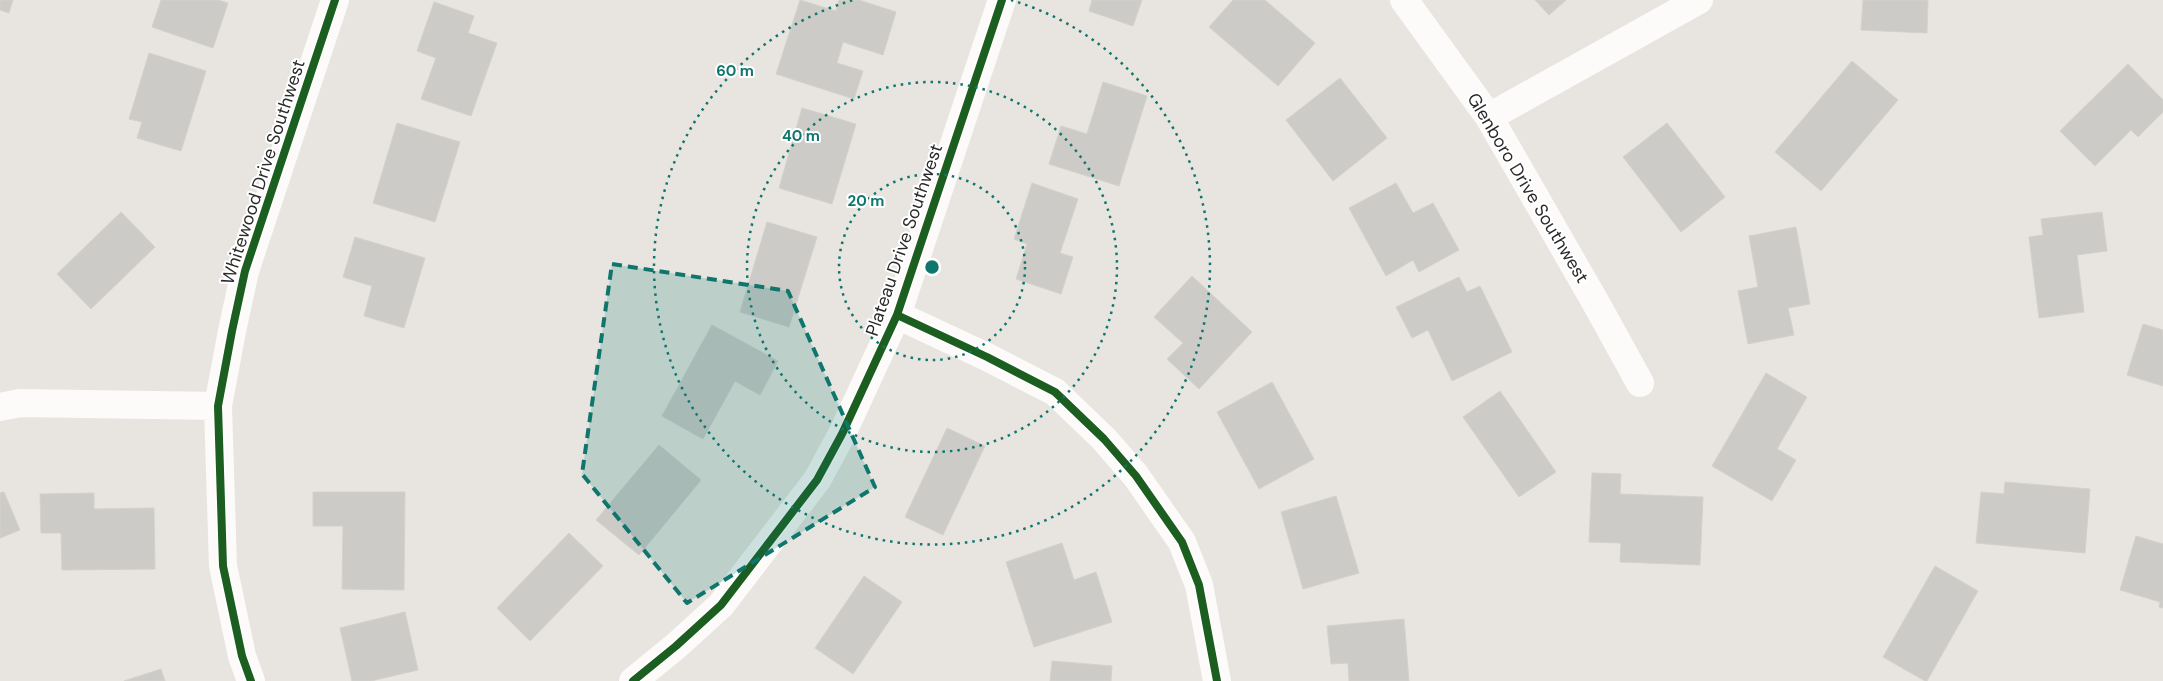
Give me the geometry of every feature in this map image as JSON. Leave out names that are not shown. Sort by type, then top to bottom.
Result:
[{"type":"street","name":"Whitewood Drive Southwest","points":[[251,681],[242,656],[223,566],[218,406],[245,272],[335,0]]},
{"type":"street","name":"Plateau Drive Southwest","points":[[634,681],[721,605],[817,480],[842,434],[897,315],[1002,0]]},
{"type":"street","name":"Glenboro Drive Southwest","points":[[1404,0],[1489,117],[1640,383]]},
{"type":"street","points":[[1489,117],[1699,0]]},
{"type":"street","points":[[897,315],[987,357],[1055,392],[1104,439],[1136,476],[1182,542],[1198,585],[1218,681]]},
{"type":"street","points":[[0,407],[20,403],[218,406]]},
{"type":"highlighted area","points":[[612,264],[788,291],[875,487],[687,603],[582,474]]},
{"type":"building","points":[[0,0],[13,0],[9,13],[0,10]]},
{"type":"building","points":[[161,0],[218,0],[228,3],[213,48],[152,27]]},
{"type":"building","points":[[800,0],[836,11],[839,0],[859,0],[896,12],[883,55],[843,42],[837,63],[863,71],[854,99],[776,74]]},
{"type":"building","points":[[1092,0],[1142,0],[1133,26],[1089,11]]},
{"type":"building","points":[[1233,0],[1265,0],[1315,43],[1278,86],[1209,27]]},
{"type":"building","points":[[1535,0],[1566,0],[1549,15]]},
{"type":"building","points":[[1863,0],[1928,0],[1927,33],[1861,30]]},
{"type":"building","points":[[434,2],[474,16],[468,33],[497,43],[471,116],[421,99],[436,58],[417,51]]},
{"type":"building","points":[[149,53],[206,71],[181,151],[137,138],[142,122],[129,119]]},
{"type":"building","points":[[1852,61],[1898,100],[1821,191],[1775,152]]},
{"type":"building","points":[[2128,64],[2163,100],[2163,112],[2138,137],[2131,130],[2095,166],[2060,131]]},
{"type":"building","points":[[1340,78],[1387,138],[1333,181],[1286,120]]},
{"type":"building","points":[[1103,82],[1147,96],[1119,186],[1049,164],[1061,126],[1087,134]]},
{"type":"building","points":[[802,108],[856,124],[832,204],[779,188]]},
{"type":"building","points":[[397,123],[460,142],[435,222],[373,203]]},
{"type":"building","points":[[1667,123],[1725,197],[1681,232],[1623,157]]},
{"type":"building","points":[[1032,183],[1078,199],[1060,253],[1073,257],[1061,294],[1016,279],[1027,244],[1014,239]]},
{"type":"building","points":[[1396,183],[1413,213],[1433,203],[1459,250],[1419,272],[1413,260],[1386,276],[1349,208]]},
{"type":"building","points":[[121,212],[155,247],[91,309],[57,274]]},
{"type":"building","points":[[2102,212],[2107,251],[2077,255],[2084,312],[2039,318],[2029,237],[2043,235],[2041,219]]},
{"type":"building","points":[[767,222],[817,237],[789,327],[740,312]]},
{"type":"building","points":[[1796,227],[1810,304],[1788,308],[1794,335],[1748,344],[1738,291],[1758,287],[1749,236]]},
{"type":"building","points":[[355,237],[425,258],[404,328],[364,316],[372,286],[343,277]]},
{"type":"building","points":[[1192,276],[1252,332],[1199,389],[1167,359],[1183,343],[1154,317]]},
{"type":"building","points":[[1459,277],[1467,292],[1480,286],[1512,352],[1452,381],[1428,330],[1412,338],[1396,307]]},
{"type":"building","points":[[2143,324],[2163,330],[2163,386],[2127,375]]},
{"type":"building","points":[[712,325],[778,361],[760,395],[735,381],[703,439],[662,416]]},
{"type":"building","points":[[1766,373],[1807,397],[1777,449],[1796,460],[1772,501],[1712,466]]},
{"type":"building","points":[[1272,382],[1314,459],[1259,489],[1217,412]]},
{"type":"building","points":[[1500,391],[1556,472],[1519,497],[1463,417]]},
{"type":"building","points":[[947,428],[985,446],[943,535],[905,517]]},
{"type":"building","points":[[659,445],[701,480],[639,555],[596,520]]},
{"type":"building","points":[[1592,473],[1621,474],[1620,494],[1703,497],[1700,565],[1620,562],[1621,543],[1589,542]]},
{"type":"building","points":[[2005,482],[2090,489],[2085,553],[1976,543],[1981,492],[2004,494]]},
{"type":"building","points":[[4,492],[20,530],[0,538],[0,493]]},
{"type":"building","points":[[313,492],[405,492],[404,590],[342,589],[343,526],[313,526]]},
{"type":"building","points":[[94,493],[94,509],[154,508],[155,569],[62,570],[61,533],[41,533],[40,494]]},
{"type":"building","points":[[1336,496],[1359,573],[1303,589],[1281,512]]},
{"type":"building","points":[[569,533],[603,566],[530,641],[497,608]]},
{"type":"building","points":[[2136,536],[2163,544],[2163,608],[2159,607],[2160,602],[2120,590]]},
{"type":"building","points":[[1062,543],[1074,580],[1096,572],[1112,622],[1034,647],[1006,562]]},
{"type":"building","points":[[1935,566],[1978,591],[1927,681],[1925,681],[1883,657]]},
{"type":"building","points":[[864,576],[902,602],[853,674],[815,648]]},
{"type":"building","points":[[405,612],[418,670],[371,681],[352,681],[340,628]]},
{"type":"building","points":[[1404,619],[1409,681],[1349,681],[1348,663],[1331,664],[1327,626]]},
{"type":"building","points":[[1052,661],[1112,666],[1111,681],[1050,681]]},
{"type":"building","points":[[161,669],[165,681],[124,681]]},
{"type":"cycle path","points":[[251,681],[242,656],[223,566],[218,406],[245,271],[335,0]]},
{"type":"cycle path","points":[[633,681],[676,646],[721,605],[817,480],[842,434],[897,315],[1002,0]]},
{"type":"cycle path","points":[[897,315],[987,357],[1055,392],[1104,439],[1136,476],[1182,542],[1199,585],[1217,681]]}]
